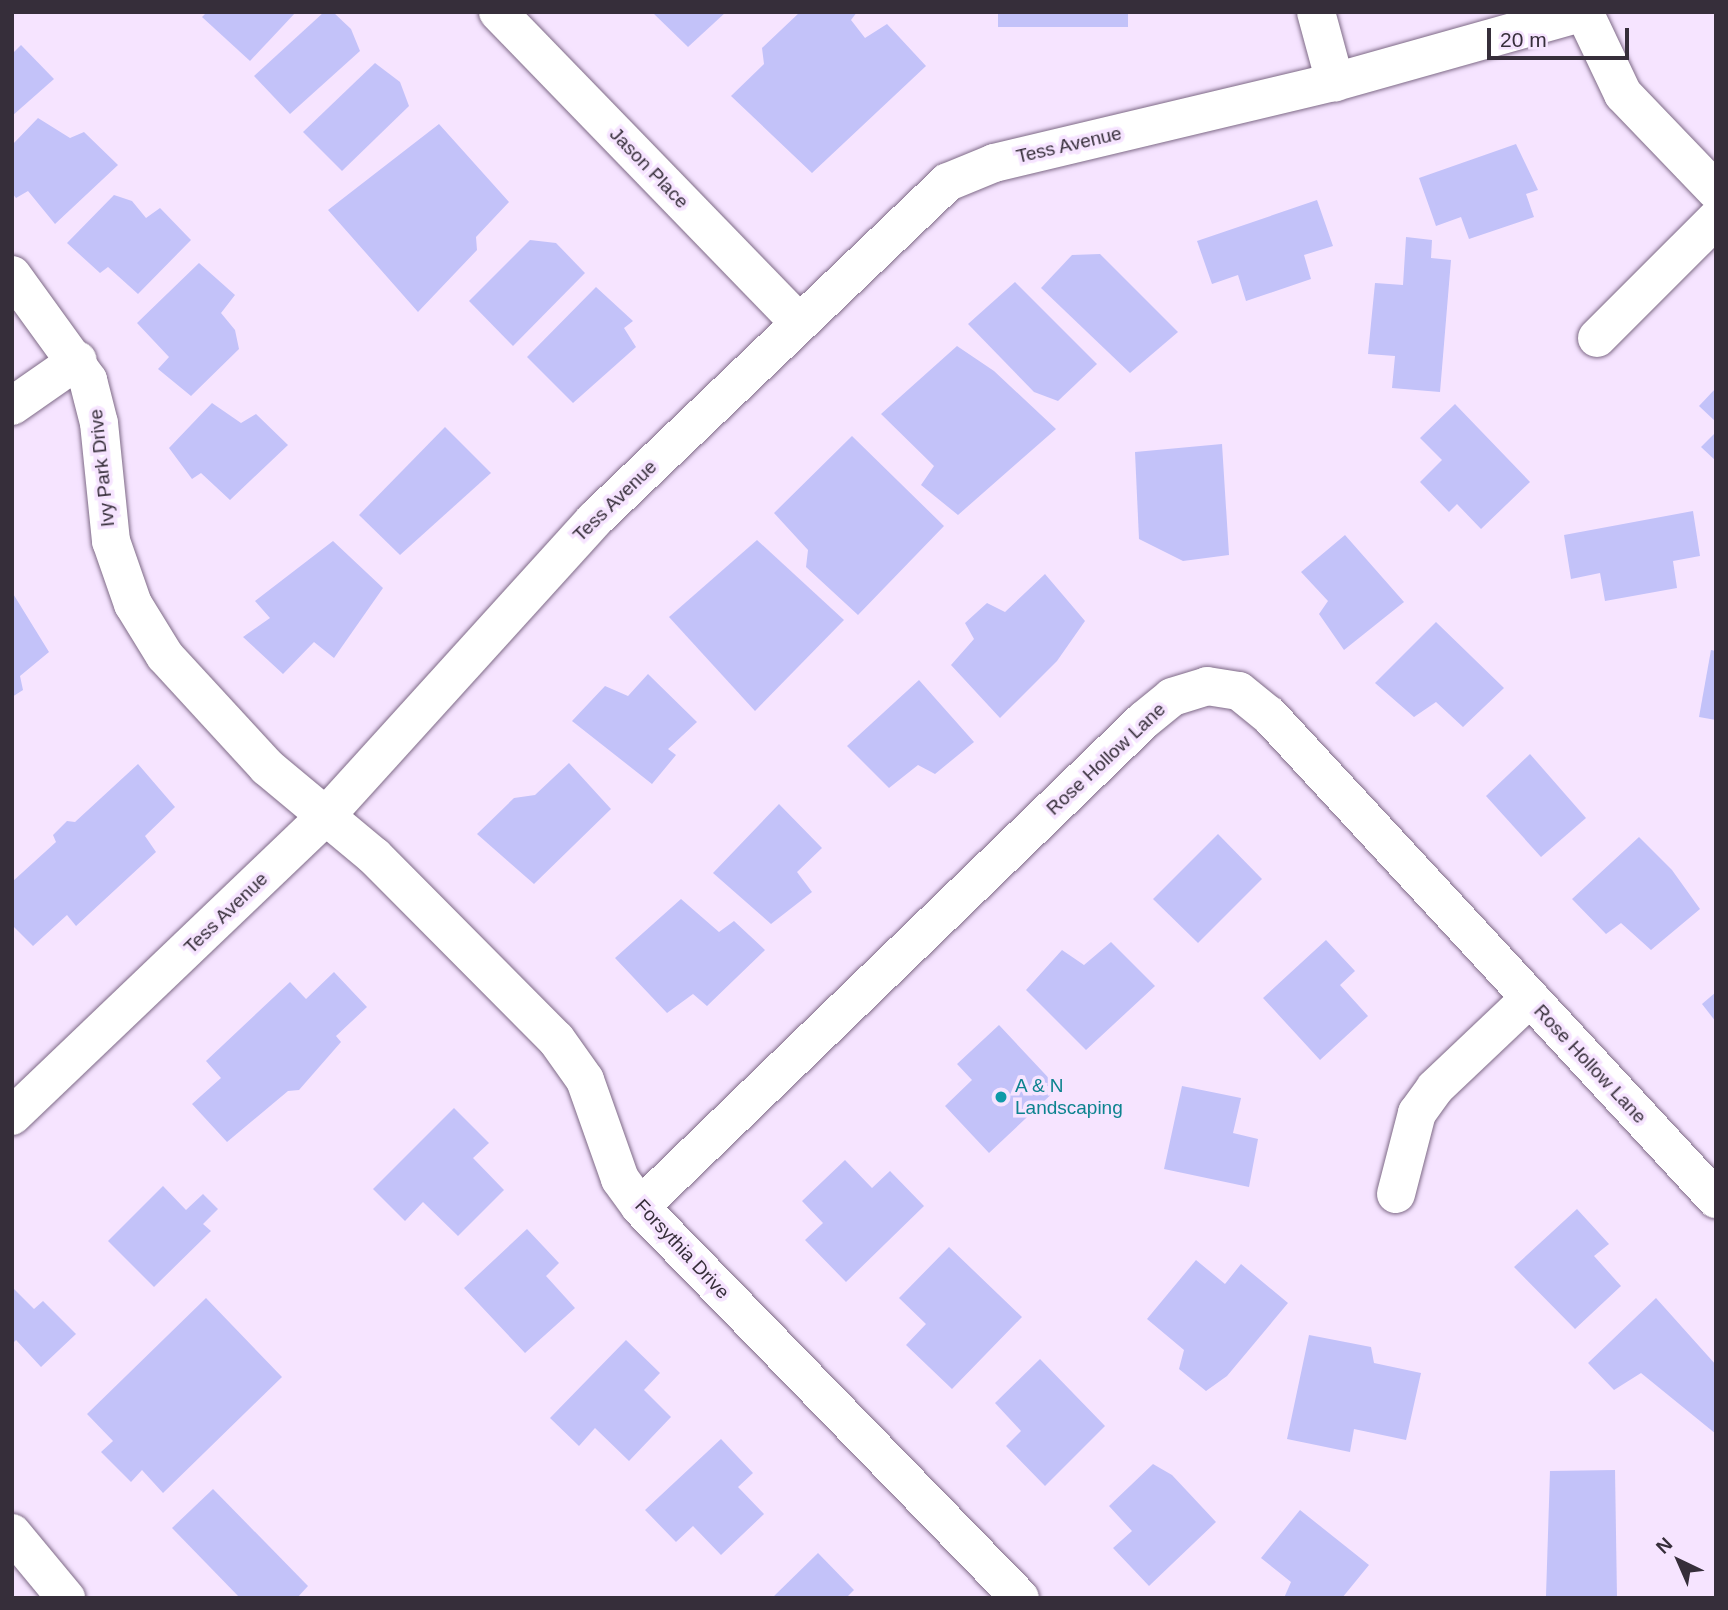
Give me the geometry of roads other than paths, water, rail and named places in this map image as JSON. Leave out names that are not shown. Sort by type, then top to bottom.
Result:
[{"type":"street","name":"Jason Place","points":[[498,12],[799,323]]},
{"type":"street","points":[[1316,12],[1335,82]]},
{"type":"street","name":"Tess Avenue","points":[[12,1116],[323,819],[563,552],[929,198],[970,171],[1335,82],[1584,12]]},
{"type":"street","points":[[1584,12],[1623,94],[1716,191]]},
{"type":"street","points":[[1597,338],[1716,219]]},
{"type":"street","name":"Ivy Park Drive","points":[[12,275],[78,360],[95,401],[111,541],[133,604],[165,656],[267,767],[323,819]]},
{"type":"street","points":[[12,406],[78,360]]},
{"type":"street","name":"Rose Hollow Lane","points":[[640,1207],[1144,720],[1189,689],[1222,687],[1254,702],[1716,1199]]},
{"type":"street","name":"Forsythia Drive","points":[[323,819],[374,856],[571,1056],[620,1179],[640,1207],[1020,1598]]},
{"type":"street","points":[[1396,1194],[1417,1113],[1435,1088],[1530,998]]},
{"type":"street","points":[[12,1532],[66,1598]]},
{"type":"place","name":"A & N Landscaping","points":[[1001,1097]]}]
